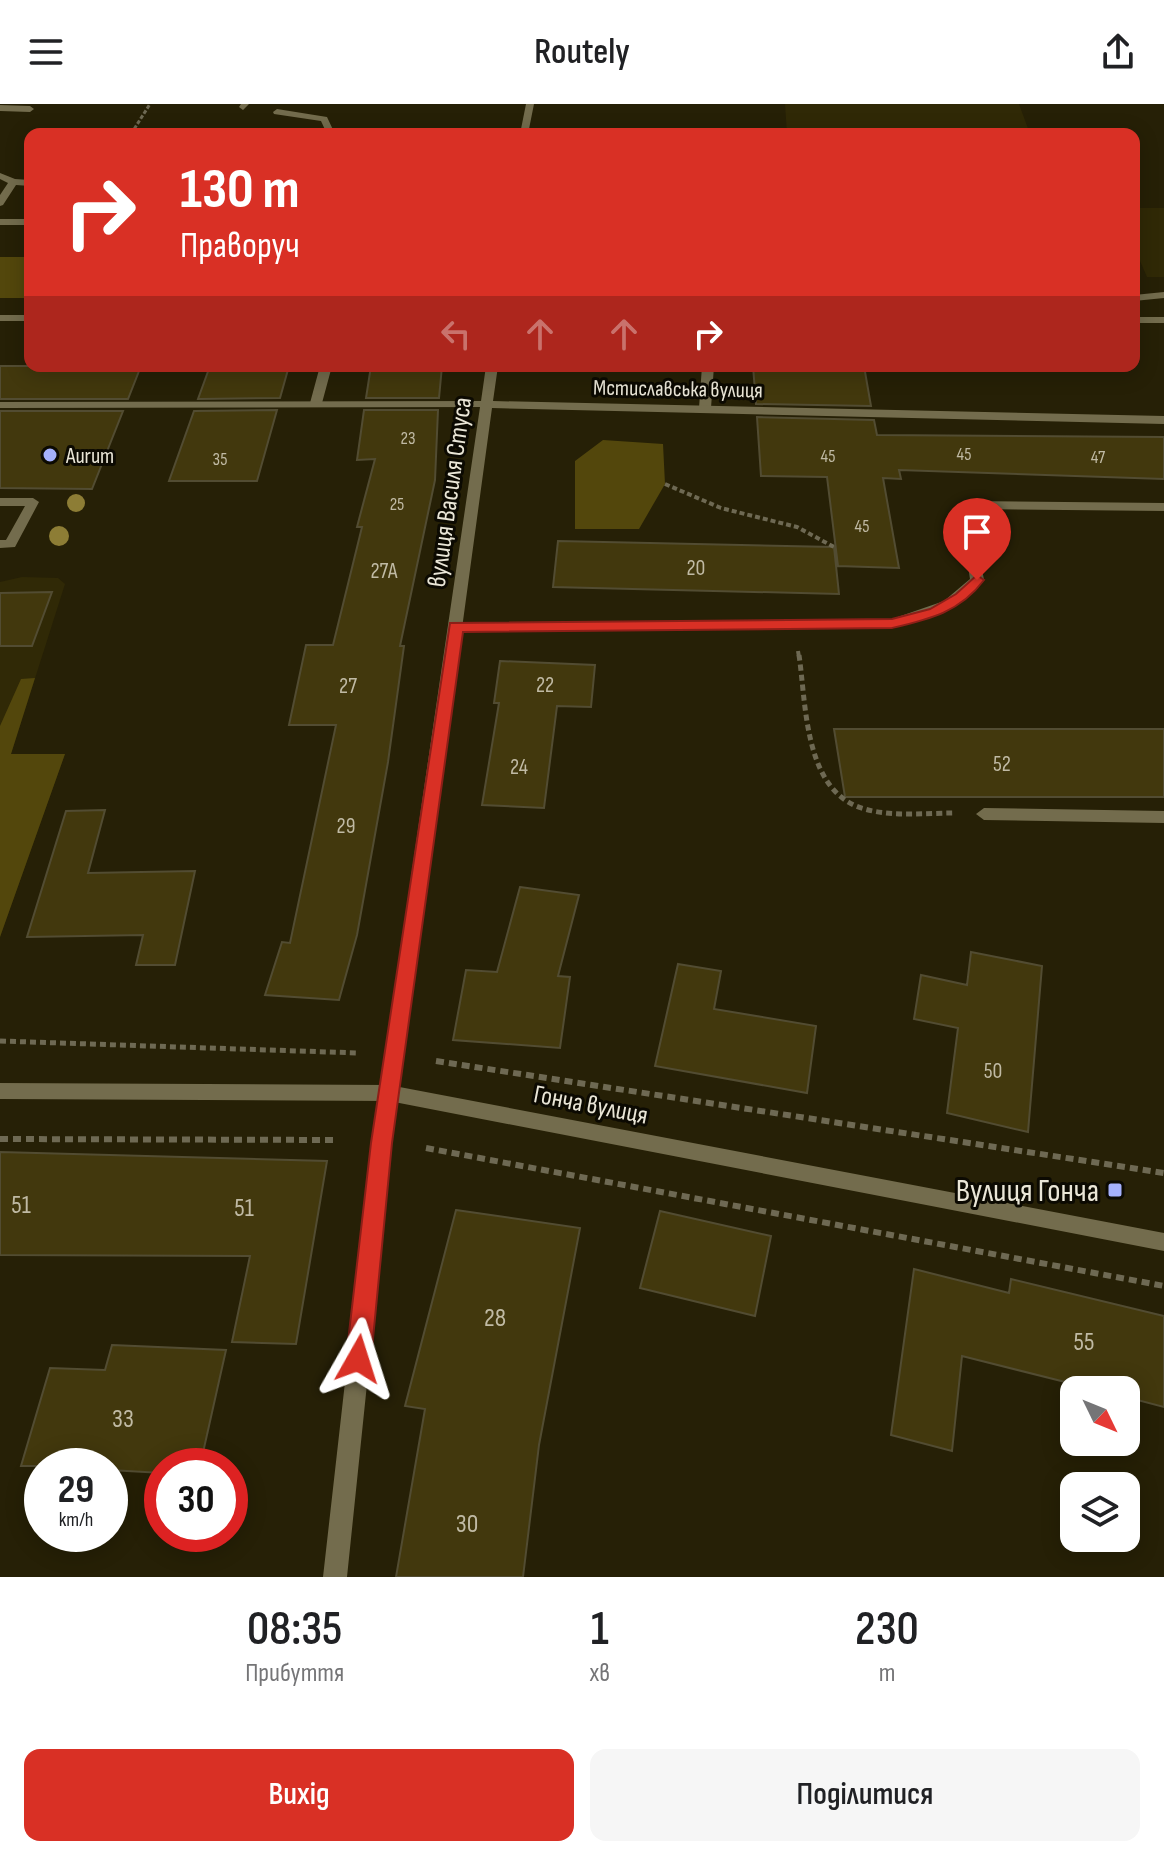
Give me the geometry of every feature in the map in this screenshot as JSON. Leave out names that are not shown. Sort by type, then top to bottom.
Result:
[{"type":"street","points":[[525,128],[530,104]]},
{"type":"street","points":[[0,108],[30,109]]},
{"type":"street","points":[[277,112],[324,119],[328,128]]},
{"type":"street","points":[[0,176],[24,183]]},
{"type":"street","points":[[0,203],[13,182]]},
{"type":"street","points":[[0,222],[24,222]]},
{"type":"street","points":[[1140,297],[1164,295]]},
{"type":"street","points":[[0,318],[24,318]]},
{"type":"street","points":[[1140,320],[1164,320]]},
{"type":"street","points":[[316,403],[324,372]]},
{"type":"street","name":"вулиця Василя Стуса","points":[[335,1577],[389,1093],[492,372]]},
{"type":"street","points":[[705,408],[708,372]]},
{"type":"street","name":"Мстиславська вулиця","points":[[0,405],[489,404],[1164,420]]},
{"type":"street","points":[[0,502],[33,502],[10,544],[0,544]]},
{"type":"street","points":[[456,627],[892,623],[936,612],[962,598],[977,580],[964,505],[1164,507]]},
{"type":"street","points":[[984,814],[1164,817]]},
{"type":"street","name":"Гонча вулиця","points":[[0,1091],[389,1093],[1164,1242]]},
{"type":"path","points":[[135,128],[150,104]]},
{"type":"path","points":[[665,484],[721,508],[797,527],[834,547]]},
{"type":"path","points":[[793,624],[819,770],[829,788],[855,806],[891,811],[984,814]]},
{"type":"path","points":[[0,1041],[359,1053]]},
{"type":"path","points":[[436,1061],[1164,1173]]},
{"type":"path","points":[[0,1139],[337,1140]]},
{"type":"path","points":[[426,1148],[1164,1286]]},
{"type":"shaded area","points":[[785,104],[1019,104],[1028,128],[787,128]]},
{"type":"shaded area","points":[[1140,208],[1164,208],[1164,277],[1147,277],[1140,261]]},
{"type":"shaded area","points":[[0,257],[24,257],[24,298],[0,298]]},
{"type":"shaded area","points":[[603,440],[663,444],[665,484],[639,529],[575,529],[575,461]]},
{"type":"shaded area","points":[[22,577],[58,578],[65,584],[11,754],[65,754],[0,937],[0,582]]},
{"type":"shaded area","points":[[35,678],[11,754],[65,754],[0,937],[0,726],[21,679]]},
{"type":"building","points":[[0,366],[24,366],[24,372],[139,372],[128,399],[0,399]]},
{"type":"building","points":[[208,372],[287,372],[280,398],[198,399]]},
{"type":"building","points":[[370,372],[441,372],[439,398],[366,398]]},
{"type":"building","points":[[753,372],[865,372],[871,406],[756,404]]},
{"type":"building","points":[[277,410],[257,481],[169,481],[194,411]]},
{"type":"building","points":[[364,410],[438,410],[435,480],[400,646],[404,646],[388,762],[357,935],[339,1000],[265,995],[282,942],[290,943],[336,725],[289,725],[306,645],[333,645],[362,527],[357,527],[375,459],[357,460]]},
{"type":"building","points":[[0,411],[123,411],[92,489],[0,488]]},
{"type":"building","points":[[757,417],[874,420],[877,435],[1164,437],[1164,479],[899,470],[901,479],[883,478],[899,568],[838,566],[827,477],[761,476]]},
{"type":"building","points":[[558,541],[834,547],[839,594],[553,587]]},
{"type":"building","points":[[52,592],[32,646],[0,646],[0,593]]},
{"type":"building","points":[[500,661],[595,665],[591,707],[557,706],[544,808],[482,805],[499,703],[494,703]]},
{"type":"building","points":[[834,729],[1164,729],[1164,797],[845,797]]},
{"type":"building","points":[[105,810],[88,873],[195,871],[175,965],[136,965],[143,935],[27,937],[66,811]]},
{"type":"building","points":[[520,887],[579,895],[558,976],[570,977],[560,1048],[453,1040],[466,970],[497,972]]},
{"type":"building","points":[[971,952],[1042,966],[1028,1132],[947,1113],[958,1028],[914,1019],[921,975],[967,985]]},
{"type":"building","points":[[678,964],[721,971],[714,1009],[816,1026],[807,1093],[655,1066]]},
{"type":"building","points":[[0,1152],[327,1161],[296,1344],[232,1342],[250,1256],[0,1255]]},
{"type":"building","points":[[456,1210],[580,1228],[539,1445],[523,1577],[396,1577],[425,1409],[405,1406]]},
{"type":"building","points":[[660,1211],[771,1236],[755,1316],[640,1288]]},
{"type":"building","points":[[914,1269],[1009,1293],[1011,1279],[1164,1316],[1164,1407],[1140,1401],[1140,1376],[1060,1376],[1060,1381],[962,1356],[952,1451],[891,1435]]},
{"type":"building","points":[[112,1345],[226,1350],[204,1448],[144,1448],[144,1472],[128,1471],[128,1448],[26,1448],[50,1368],[105,1370]]},
{"type":"place","name":"Aurum","points":[[50,455]]},
{"type":"place","name":"Вулиця Гонча","points":[[1115,1190]]},
{"type":"route","points":[[358,1359],[382,1143],[456,627],[892,623],[936,612],[962,598],[977,580]]}]
